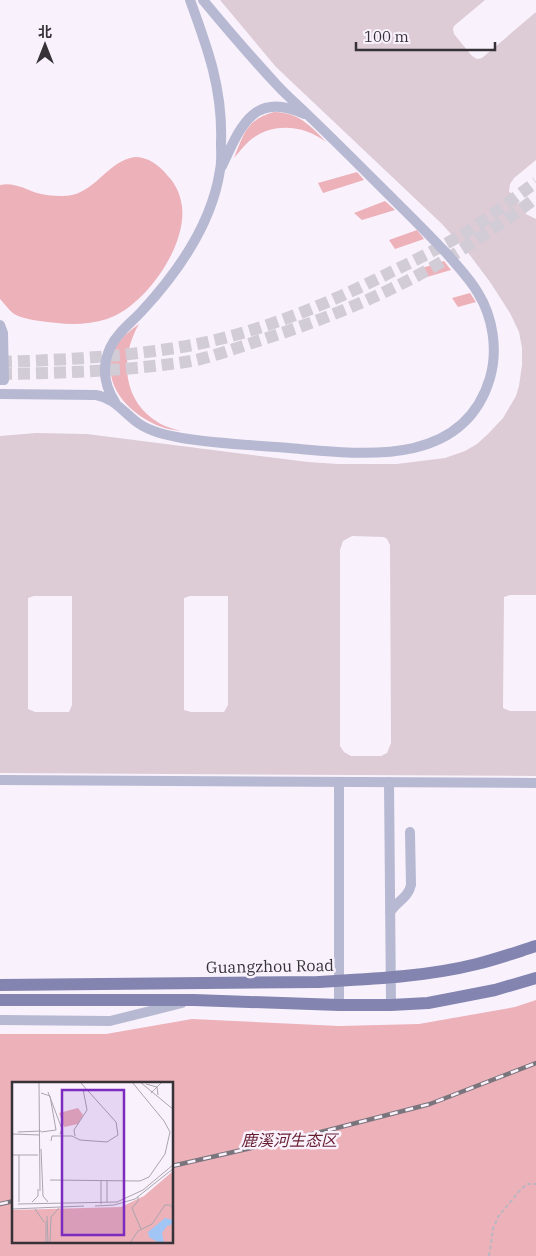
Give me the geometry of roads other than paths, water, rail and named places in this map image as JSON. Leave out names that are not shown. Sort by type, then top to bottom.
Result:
[{"type":"main road","name":"Guangzhou Road","points":[[0,983],[339,981],[390,978],[476,964],[536,946]]},
{"type":"main road","name":"Guangzhou Road","points":[[0,1000],[194,1000],[391,1005],[428,1003],[494,990],[536,978]]},
{"type":"street","points":[[190,0],[216,80],[221,119],[220,170]]},
{"type":"street","points":[[0,394],[89,394],[102,396],[116,403],[140,425],[161,434],[204,441],[366,453],[394,452],[428,445],[459,426],[472,413],[485,393],[493,366],[494,348],[486,307],[470,280],[432,238],[278,86],[203,0]]},
{"type":"street","points":[[89,394],[102,386],[107,357],[116,339],[164,286],[192,246],[208,211],[220,170],[242,126],[255,113],[272,107],[287,108],[310,116]]},
{"type":"street","points":[[0,325],[3,333],[4,380],[0,380]]},
{"type":"street","points":[[105,373],[108,389],[116,403]]},
{"type":"street","points":[[0,780],[536,783]]},
{"type":"street","points":[[339,782],[340,1005]]},
{"type":"street","points":[[389,782],[391,1005]]},
{"type":"street","points":[[390,913],[396,903],[405,897],[411,885],[410,832]]},
{"type":"street","points":[[0,1020],[110,1021],[194,1000]]},
{"type":"tunnel","points":[[0,362],[91,358],[159,350],[208,342],[262,327],[341,296],[428,253],[474,227],[536,182]]},
{"type":"tunnel","points":[[0,374],[139,368],[194,361],[231,350],[333,314],[405,282],[439,264],[472,243],[536,198]]},
{"type":"railway","points":[[174,1166],[321,1132],[430,1104],[536,1063]]},
{"type":"railway","points":[[0,1204],[12,1201]]},
{"type":"park label","name":"鹿溪河生态区","points":[[289,1140]]}]
